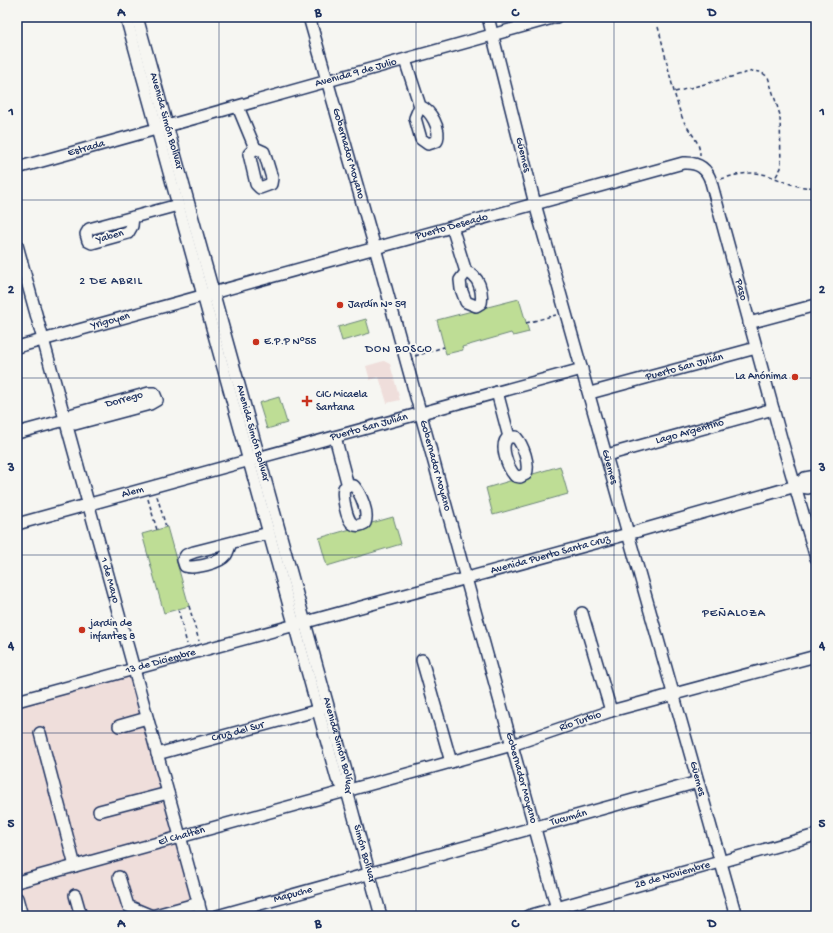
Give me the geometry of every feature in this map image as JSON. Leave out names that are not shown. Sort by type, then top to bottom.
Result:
[{"type":"street","name":"Avenida Simón Bolívar","points":[[126,17],[178,205],[209,294]]},
{"type":"street","name":"Avenida Simón Bolívar","points":[[137,17],[168,126],[209,294],[254,459],[300,623],[348,778],[347,791]]},
{"type":"street","name":"Gobernador Moyano","points":[[309,17],[375,248],[558,912]]},
{"type":"street","name":"Güemes","points":[[488,17],[494,35],[535,204],[590,393],[628,534],[736,916]]},
{"type":"street","name":"Avenida 9 de Julio","points":[[156,129],[556,17]]},
{"type":"street","points":[[405,60],[420,106]]},
{"type":"street","points":[[238,107],[255,148]]},
{"type":"street","name":"Estrada","points":[[17,168],[156,129]]},
{"type":"street","name":"Puerto Deseado","points":[[209,294],[683,163],[694,162],[700,166]]},
{"type":"street","name":"Paso","points":[[700,166],[709,175],[773,409],[816,558]]},
{"type":"street","name":"Yaben","points":[[133,217],[178,205]]},
{"type":"street","points":[[452,227],[466,272]]},
{"type":"street","name":"1 de Mayo","points":[[17,245],[202,916]]},
{"type":"street","name":"Yrigoyen","points":[[17,347],[209,294]]},
{"type":"street","points":[[749,323],[816,305]]},
{"type":"street","name":"Puerto San Julián","points":[[590,393],[756,348]]},
{"type":"street","name":"Puerto San Julián","points":[[254,459],[582,369]]},
{"type":"street","points":[[497,392],[509,437]]},
{"type":"street","name":"Dorrego","points":[[17,433],[65,420],[73,414],[149,393],[154,393],[157,400],[150,404],[75,424],[65,420]]},
{"type":"street","name":"Lago Argentino","points":[[606,455],[773,409]]},
{"type":"street","points":[[335,437],[348,486]]},
{"type":"street","name":"Avenida Simón Bolívar","points":[[254,459],[269,533],[300,623],[319,710],[337,779],[347,791]]},
{"type":"street","name":"Alem","points":[[17,524],[254,459]]},
{"type":"street","name":"Avenida Puerto Santa Cruz","points":[[796,486],[805,478],[816,476]]},
{"type":"street","name":"Avenida Puerto Santa Cruz","points":[[300,623],[628,534],[796,486],[808,488],[816,486]]},
{"type":"street","points":[[230,543],[269,533]]},
{"type":"street","points":[[582,613],[611,711]]},
{"type":"street","name":"13 de Diciembre","points":[[17,701],[300,623]]},
{"type":"street","name":"Río Turbio","points":[[347,791],[512,745],[611,711],[816,656]]},
{"type":"street","points":[[422,660],[451,762]]},
{"type":"street","name":"Cruz del Sur","points":[[157,754],[319,710]]},
{"type":"street","points":[[119,726],[147,718]]},
{"type":"street","points":[[40,733],[74,866]]},
{"type":"street","name":"Tucumán","points":[[369,873],[698,782]]},
{"type":"street","name":"El Chaltén","points":[[17,882],[347,791]]},
{"type":"street","name":"Simón Bolívar","points":[[347,791],[381,916]]},
{"type":"street","points":[[99,811],[168,793]]},
{"type":"street","name":"28 de Noviembre","points":[[528,916],[558,912],[816,835]]},
{"type":"street","name":"Mapuche","points":[[217,916],[369,873]]},
{"type":"street","points":[[119,877],[128,906],[152,916],[199,903]]},
{"type":"street","points":[[75,895],[81,916]]},
{"type":"street","points":[[17,898],[22,916]]},
{"type":"path","points":[[658,27],[682,118],[695,137],[700,149],[700,166]]},
{"type":"path","points":[[675,92],[753,71],[761,72],[768,77],[780,115],[781,168],[776,178]]},
{"type":"path","points":[[711,182],[740,173],[757,173],[776,178],[793,185],[816,187]]},
{"type":"path","points":[[526,323],[566,313]]},
{"type":"path","points":[[405,358],[444,347]]},
{"type":"path","points":[[150,488],[166,527]]},
{"type":"path","points":[[150,488],[157,530]]},
{"type":"path","points":[[189,606],[201,650]]},
{"type":"path","points":[[178,610],[190,653]]},
{"type":"shaded area","points":[[384,361],[390,364],[400,400],[387,403],[379,377],[370,380],[366,366]]},
{"type":"shaded area","points":[[134,669],[202,916],[22,916],[17,898],[17,701]]},
{"type":"green space","points":[[519,299],[529,332],[513,336],[511,333],[462,347],[463,350],[446,354],[437,320]]},
{"type":"green space","points":[[366,319],[370,333],[342,341],[338,327]]},
{"type":"green space","points":[[279,397],[287,423],[267,429],[259,403]]},
{"type":"green space","points":[[560,466],[568,494],[493,515],[486,488]]},
{"type":"green space","points":[[393,517],[401,544],[327,566],[319,538]]},
{"type":"green space","points":[[167,527],[189,606],[164,613],[142,534]]},
{"type":"place","name":"Jardín Nº 59","points":[[340,305]]},
{"type":"place","name":"E.P.P N°55","points":[[256,342]]},
{"type":"place","name":"La Anónima","points":[[795,377]]},
{"type":"place","name":"CIC Micaela Santana","points":[[307,401]]},
{"type":"place","name":"jardin de infantes 8","points":[[82,630]]},
{"type":"district","name":"2 DE ABRIL","points":[[111,282]]},
{"type":"district","name":"DON BOSCO","points":[[399,350]]},
{"type":"district","name":"PEÑALOZA","points":[[734,614]]}]
